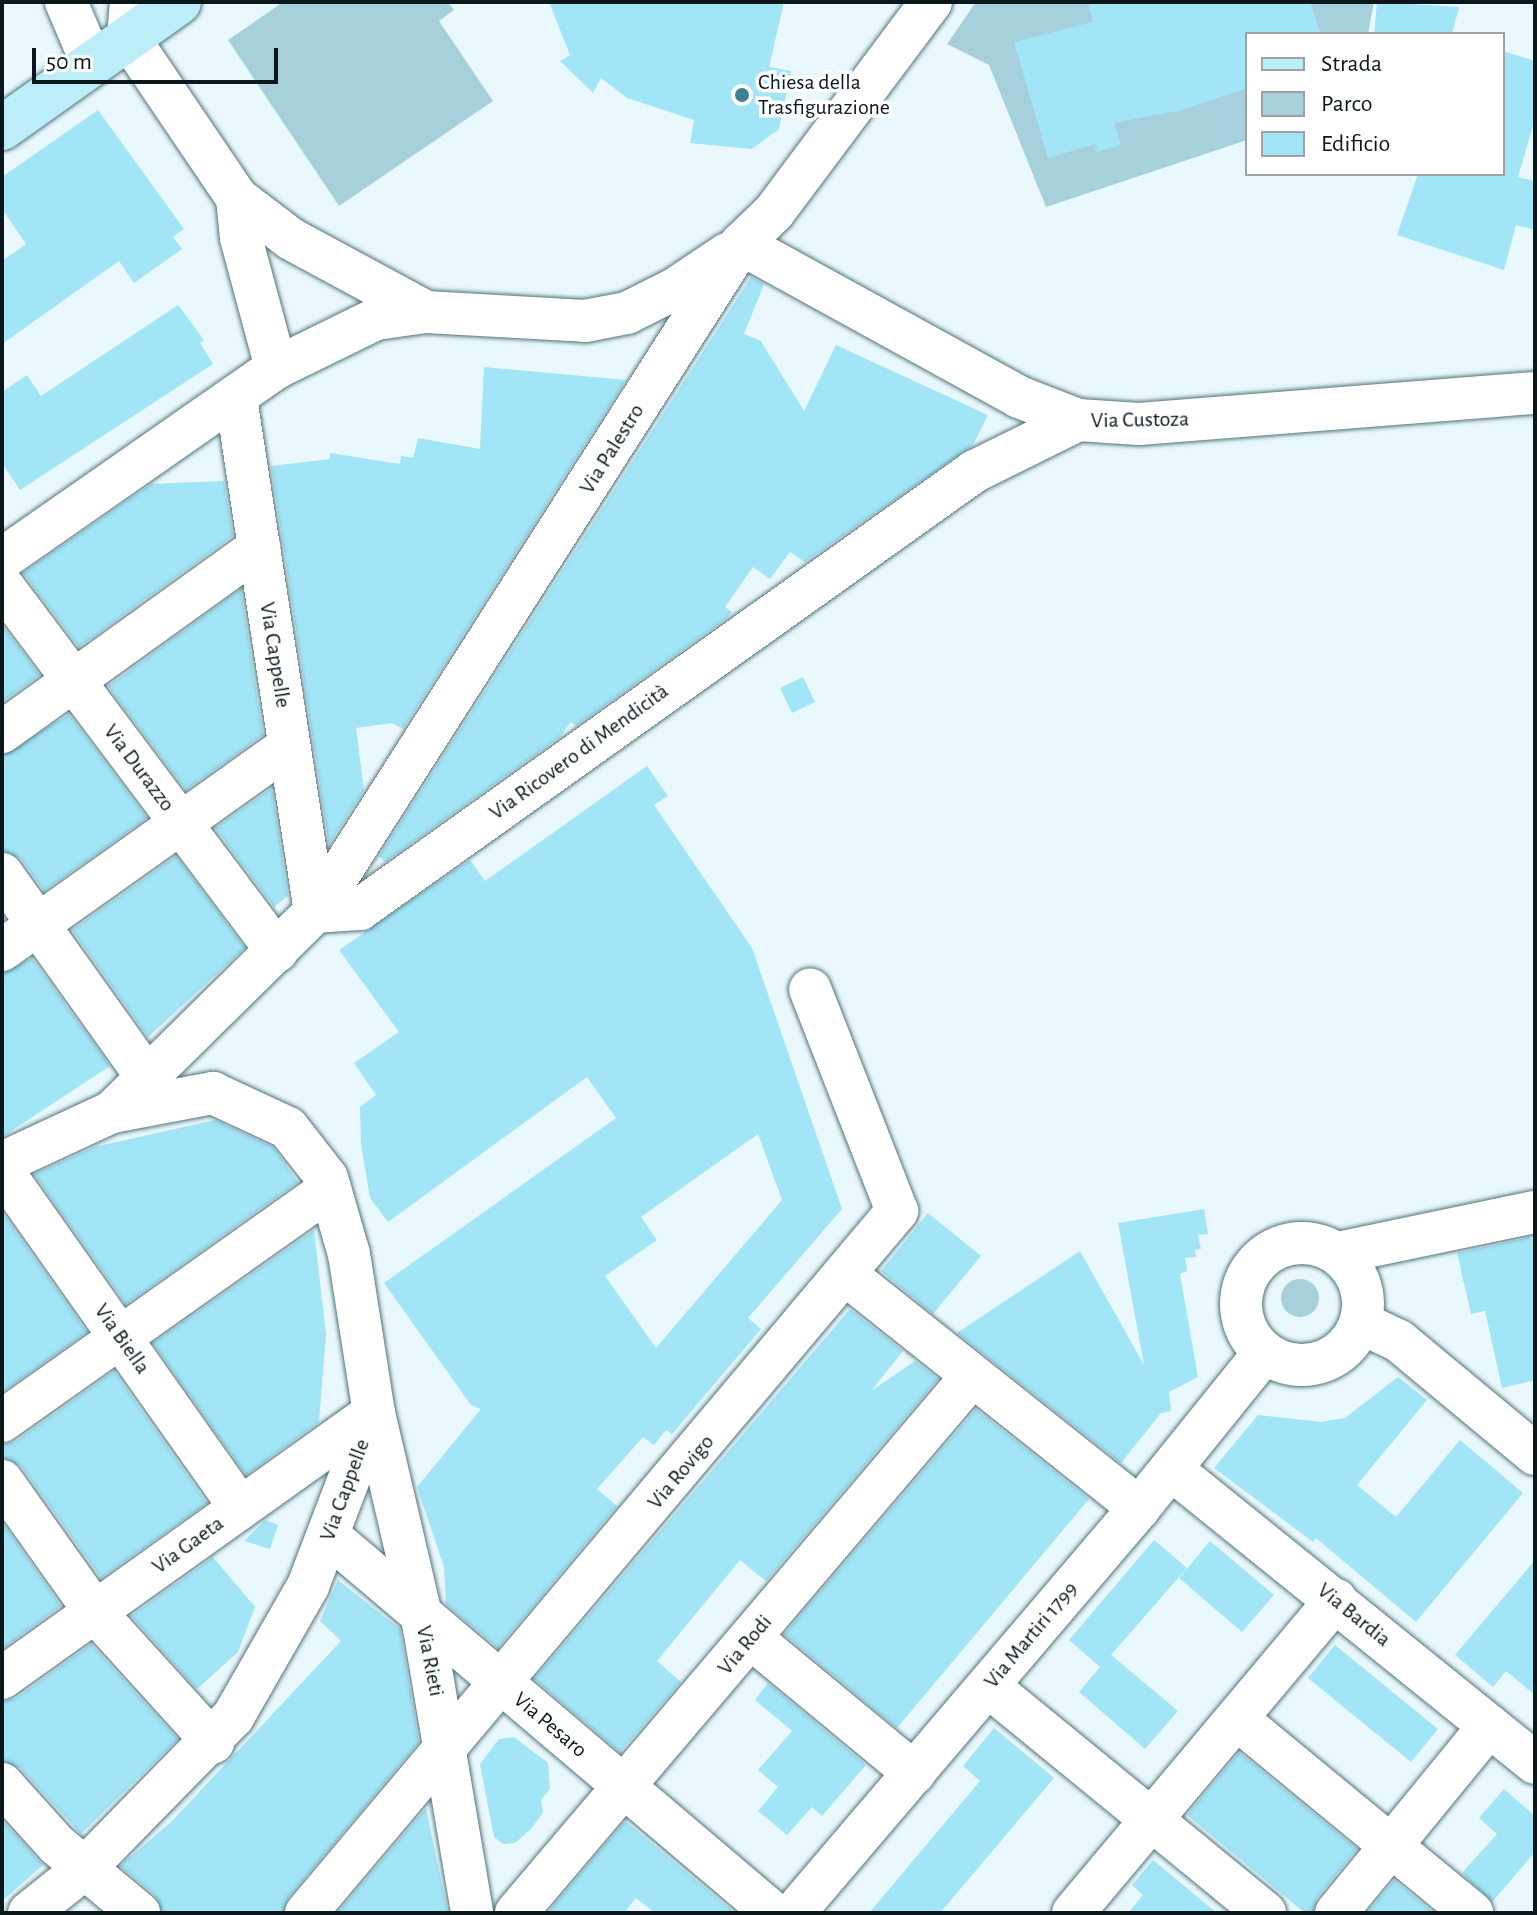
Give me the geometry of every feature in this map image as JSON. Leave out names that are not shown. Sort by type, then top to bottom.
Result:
[{"type":"main road","points":[[2,128],[92,63],[130,19],[179,2]]},
{"type":"street","points":[[66,2],[92,63]]},
{"type":"street","name":"Via Palestro","points":[[315,912],[741,244],[774,212],[931,2]]},
{"type":"street","points":[[130,19],[237,198],[304,247],[426,312]]},
{"type":"street","points":[[237,198],[241,238],[276,368]]},
{"type":"street","points":[[8,542],[236,398],[276,368],[376,319],[426,312],[585,321],[627,313],[675,289],[741,244]]},
{"type":"street","name":"Via Custoza","points":[[741,244],[1019,397],[1078,420],[1139,424],[1535,393]]},
{"type":"street","name":"Via Cappelle","points":[[236,398],[315,912]]},
{"type":"street","name":"Via Ricovero di Mendicità","points":[[315,912],[360,909],[975,471],[1078,420]]},
{"type":"street","points":[[2,732],[259,547]]},
{"type":"street","name":"Via Durazzo","points":[[2,585],[277,951]]},
{"type":"street","points":[[2,950],[289,746]]},
{"type":"street","points":[[2,874],[38,925],[135,1098]]},
{"type":"street","points":[[2,1163],[135,1098],[315,912]]},
{"type":"street","name":"Via Rovigo","points":[[306,1913],[503,1686],[897,1211],[810,989]]},
{"type":"street","name":"Via Cappelle","points":[[29,1913],[84,1869],[213,1742],[258,1679],[329,1536],[374,1413],[349,1254],[330,1189],[304,1143],[260,1111],[213,1093],[135,1098]]},
{"type":"street","name":"Via Biella","points":[[2,1170],[240,1508]]},
{"type":"street","points":[[2,1421],[330,1189]]},
{"type":"street","points":[[1338,1253],[1361,1284],[1361,1323],[1344,1348],[1320,1363],[1281,1362],[1264,1353],[1241,1317],[1247,1276],[1259,1258],[1298,1241],[1338,1253],[1535,1212]]},
{"type":"street","points":[[845,1274],[1139,1508]]},
{"type":"street","points":[[1361,1323],[1399,1341],[1535,1454]]},
{"type":"street","name":"Via Martiri 1799","points":[[794,1913],[1139,1508],[1264,1353]]},
{"type":"street","name":"Via Rodi","points":[[516,1913],[972,1376]]},
{"type":"street","name":"Via Gaeta","points":[[2,1678],[374,1413]]},
{"type":"street","name":"Via Rieti","points":[[374,1413],[421,1615],[448,1750],[472,1913]]},
{"type":"street","name":"Via Bardia","points":[[1171,1469],[1535,1763]]},
{"type":"street","points":[[2,1481],[95,1612],[213,1742]]},
{"type":"street","name":"Via Pesaro","points":[[329,1536],[773,1913]]},
{"type":"street","points":[[1073,1913],[1336,1600]]},
{"type":"street","points":[[751,1638],[914,1773]]},
{"type":"street","points":[[988,1686],[1265,1913]]},
{"type":"street","points":[[1237,1719],[1472,1913]]},
{"type":"street","points":[[1336,1913],[1489,1726]]},
{"type":"street","points":[[2,1784],[84,1869],[139,1913]]},
{"type":"green space","points":[[283,2],[448,2],[454,10],[439,21],[493,101],[339,206],[228,40]]},
{"type":"green space","points":[[976,2],[1374,2],[1368,32],[1245,32],[1245,141],[1046,207],[989,65],[947,44]]},
{"type":"green space","points":[[1300,1279],[1314,1284],[1319,1298],[1314,1312],[1300,1317],[1286,1312],[1281,1298],[1286,1284]]},
{"type":"building","points":[[549,2],[784,2],[769,67],[791,71],[779,129],[752,149],[690,143],[694,120],[627,98],[601,78],[593,93],[560,61],[570,55]]},
{"type":"building","points":[[1088,2],[1310,2],[1320,32],[1245,32],[1245,89],[1182,110],[1114,123],[1121,145],[1097,152],[1095,144],[1048,158],[1014,42],[1093,22]]},
{"type":"building","points":[[1377,2],[1459,7],[1453,32],[1374,32]]},
{"type":"building","points":[[1505,52],[1535,61],[1535,119],[1518,177],[1535,181],[1535,230],[1516,225],[1504,270],[1397,235],[1417,176],[1505,176]]},
{"type":"building","points":[[98,110],[184,229],[173,237],[182,249],[134,283],[119,261],[2,344],[2,261],[26,244],[2,209],[2,177]]},
{"type":"building","points":[[751,277],[764,284],[744,334],[761,341],[804,411],[836,345],[988,415],[973,445],[805,562],[790,552],[770,579],[753,567],[725,607],[732,612],[727,618],[576,726],[571,722],[560,737],[385,862],[379,856]]},
{"type":"building","points":[[178,305],[204,340],[200,343],[213,364],[20,490],[2,463],[2,392],[27,375],[41,396]]},
{"type":"building","points":[[484,367],[626,380],[403,729],[392,723],[356,728],[364,790],[329,845],[271,466],[330,459],[330,453],[400,464],[401,456],[413,458],[418,438],[480,449]]},
{"type":"building","points":[[224,481],[233,536],[79,647],[23,573],[151,484]]},
{"type":"building","points":[[241,589],[263,735],[186,790],[108,686]]},
{"type":"building","points":[[2,625],[40,675],[2,702]]},
{"type":"building","points":[[803,677],[815,702],[792,713],[780,688]]},
{"type":"building","points":[[69,714],[147,818],[44,891],[21,859],[2,850],[2,756]]},
{"type":"building","points":[[647,766],[668,796],[654,805],[752,948],[842,1209],[748,1318],[761,1329],[672,1434],[666,1430],[654,1445],[643,1437],[597,1489],[617,1506],[498,1648],[446,1604],[444,1567],[417,1487],[481,1409],[471,1405],[384,1283],[616,1118],[587,1077],[388,1222],[370,1198],[361,1144],[360,1107],[376,1095],[354,1063],[399,1032],[339,950],[470,860],[485,881]],"holes":[[[758,1134],[782,1200],[656,1348],[605,1276],[657,1240],[641,1217]]]},
{"type":"building","points":[[272,788],[288,896],[274,907],[215,828]]},
{"type":"building","points":[[176,856],[245,948],[148,1037],[72,930]]},
{"type":"building","points":[[32,958],[110,1066],[2,1137],[2,974]]},
{"type":"building","points":[[215,1120],[273,1147],[298,1182],[126,1304],[34,1174],[94,1147]]},
{"type":"building","points":[[1204,1209],[1208,1234],[1198,1235],[1201,1249],[1195,1250],[1196,1257],[1185,1258],[1187,1271],[1180,1274],[1198,1377],[1169,1392],[1171,1411],[1161,1413],[1121,1463],[957,1333],[1080,1251],[1144,1365],[1118,1223]]},
{"type":"building","points":[[2,1212],[87,1332],[2,1392]]},
{"type":"building","points":[[928,1213],[981,1256],[933,1314],[881,1271]]},
{"type":"building","points":[[314,1230],[326,1334],[319,1422],[246,1475],[153,1343]]},
{"type":"building","points":[[1530,1237],[1535,1242],[1535,1380],[1502,1388],[1485,1311],[1471,1314],[1457,1253]]},
{"type":"building","points":[[850,1309],[903,1351],[871,1391],[915,1361],[938,1379],[766,1581],[740,1560],[657,1661],[681,1682],[620,1752],[534,1679]]},
{"type":"building","points":[[114,1371],[207,1503],[101,1578],[22,1467],[2,1457],[2,1445],[16,1441]]},
{"type":"building","points":[[1398,1377],[1427,1400],[1357,1485],[1396,1517],[1460,1440],[1523,1493],[1416,1622],[1316,1538],[1313,1542],[1214,1468],[1258,1415],[1321,1422],[1345,1418]]},
{"type":"building","points":[[976,1409],[1089,1499],[897,1728],[784,1634]]},
{"type":"building","points":[[265,1520],[278,1525],[270,1549],[244,1541]]},
{"type":"building","points":[[2,1522],[61,1606],[2,1649]]},
{"type":"building","points":[[1154,1540],[1187,1568],[1111,1655],[1178,1711],[1145,1749],[1079,1692],[1100,1667],[1069,1640]]},
{"type":"building","points":[[1210,1541],[1274,1595],[1242,1632],[1179,1578]]},
{"type":"building","points":[[213,1557],[255,1607],[238,1652],[197,1689],[131,1616]]},
{"type":"building","points":[[1535,1560],[1535,1695],[1506,1671],[1493,1687],[1455,1655]]},
{"type":"building","points":[[338,1580],[400,1629],[419,1742],[288,1898],[283,1913],[162,1913],[155,1895],[120,1866],[172,1821],[341,1641],[320,1621]]},
{"type":"building","points":[[91,1644],[178,1739],[81,1834],[20,1768],[2,1761],[2,1702],[16,1698]]},
{"type":"building","points":[[1335,1645],[1438,1729],[1411,1762],[1308,1678]]},
{"type":"building","points":[[768,1683],[866,1765],[822,1816],[812,1807],[787,1835],[758,1811],[778,1787],[758,1770],[792,1731],[755,1700]]},
{"type":"building","points":[[994,1728],[1054,1778],[940,1913],[869,1913],[980,1781],[963,1766]]},
{"type":"building","points":[[514,1737],[548,1763],[550,1789],[541,1800],[543,1813],[530,1830],[515,1843],[503,1844],[494,1837],[480,1764],[499,1739]]},
{"type":"building","points":[[1239,1752],[1357,1849],[1317,1898],[1313,1913],[1305,1913],[1187,1815]]},
{"type":"building","points":[[1504,1789],[1535,1816],[1535,1852],[1492,1902],[1462,1873],[1497,1834],[1479,1818]]},
{"type":"building","points":[[426,1808],[448,1913],[337,1913]]},
{"type":"building","points":[[2,1820],[43,1865],[2,1901]]},
{"type":"building","points":[[625,1821],[735,1913],[655,1913],[636,1898],[624,1913],[547,1913]]},
{"type":"building","points":[[1153,1860],[1217,1913],[1128,1913],[1143,1895],[1132,1885]]},
{"type":"building","points":[[1394,1880],[1434,1913],[1367,1913]]},
{"type":"place","name":"Chiesa della Trasfigurazione","points":[[742,95]]}]
